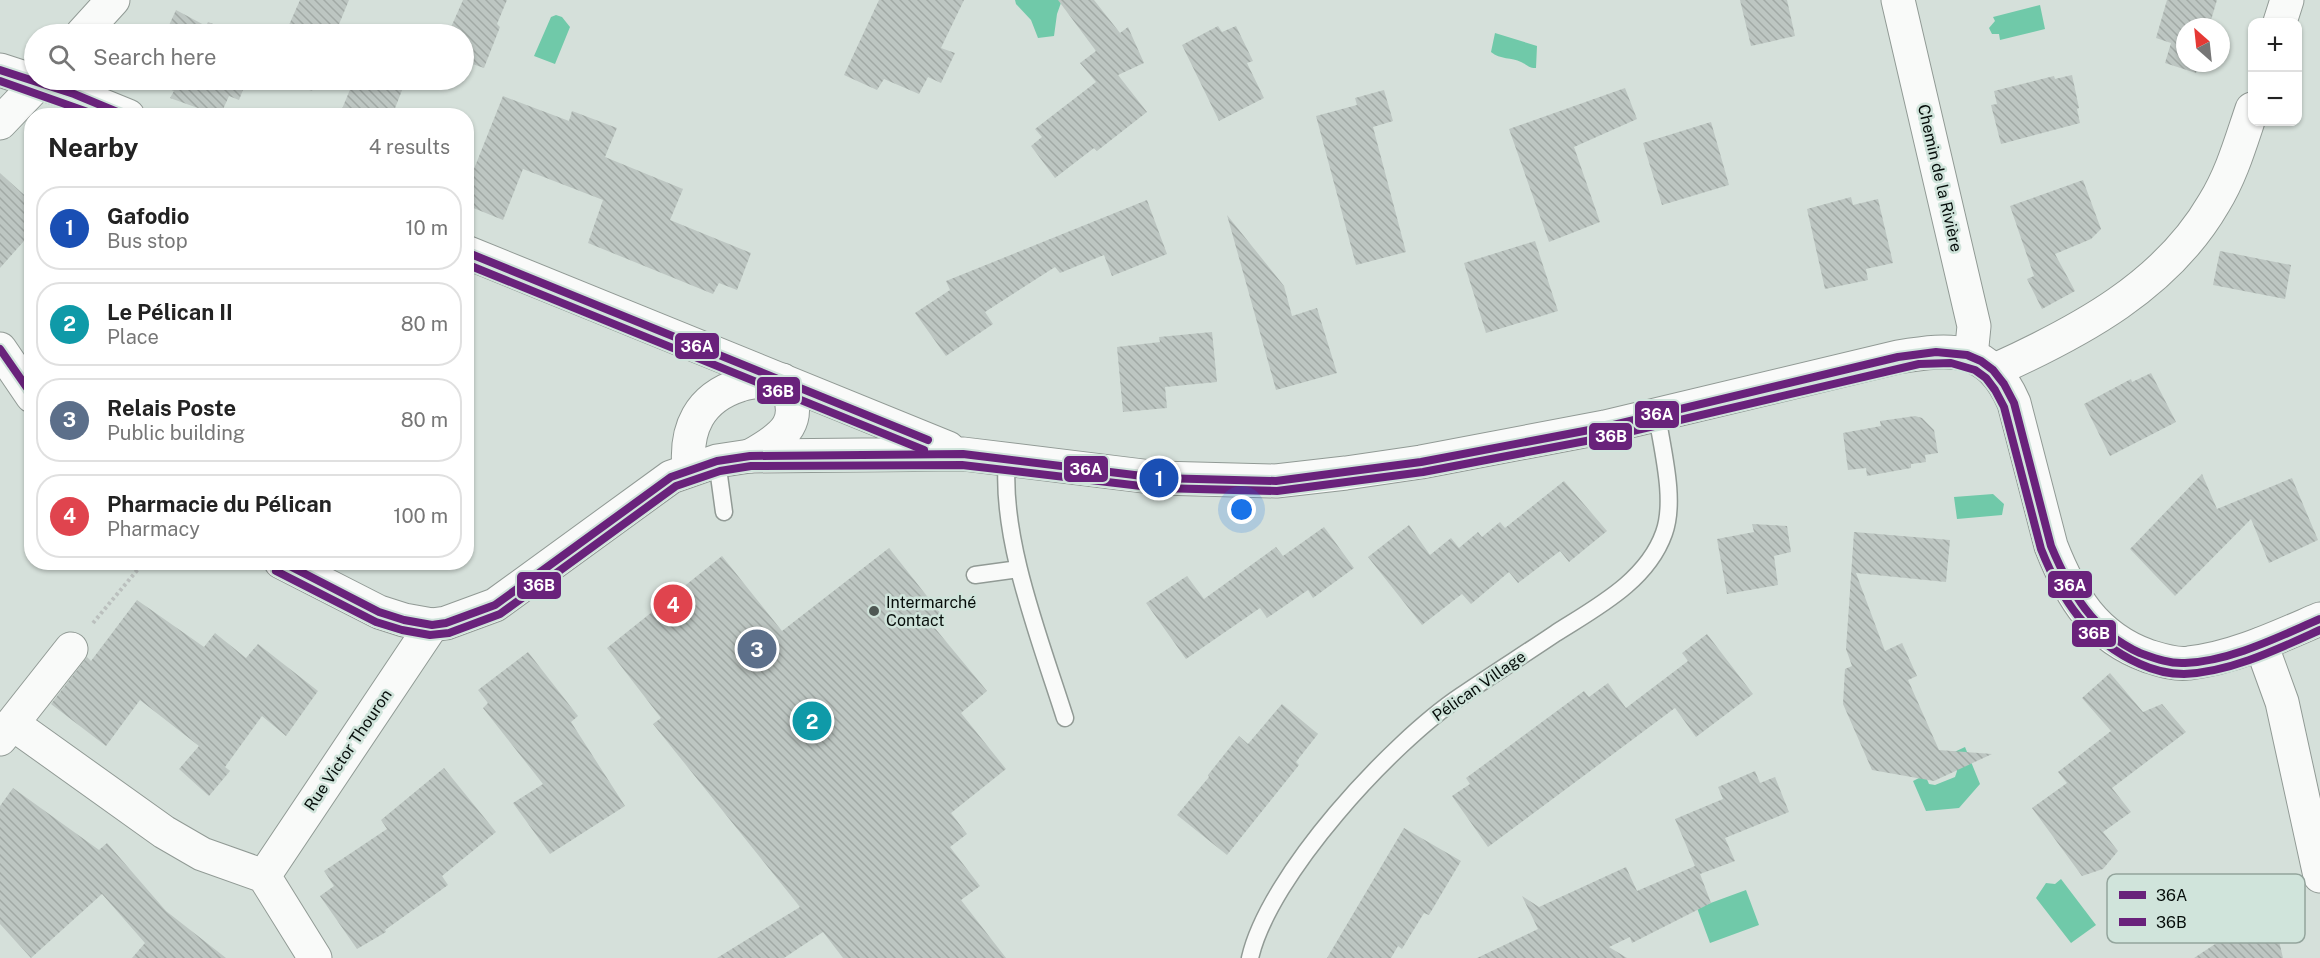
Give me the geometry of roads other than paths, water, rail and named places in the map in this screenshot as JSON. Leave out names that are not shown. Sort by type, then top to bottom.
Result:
[{"type":"street","points":[[90,24],[113,0]]},
{"type":"street","name":"Chemin de la Rivière","points":[[1898,0],[1983,363]]},
{"type":"street","points":[[2281,18],[2287,0]]},
{"type":"street","points":[[0,70],[24,77]]},
{"type":"street","points":[[0,123],[31,90]]},
{"type":"street","points":[[63,90],[108,108]]},
{"type":"street","points":[[297,570],[379,612],[404,620],[432,625],[460,619],[495,605],[671,477],[703,465],[750,456],[963,454],[1159,478],[1276,481],[1421,462],[1605,427],[1898,357],[1944,352],[1983,363],[2035,352],[2099,318],[2121,303],[2185,244],[2214,203],[2232,169],[2248,124]]},
{"type":"street","points":[[474,255],[963,454]]},
{"type":"street","points":[[0,349],[24,384]]},
{"type":"street","points":[[1983,363],[2007,387],[2014,402],[2051,546],[2060,569],[2082,607],[2094,622],[2125,647],[2164,661],[2196,662],[2261,644],[2320,619]]},
{"type":"street","points":[[750,456],[773,443],[787,428],[793,403],[782,380]]},
{"type":"street","points":[[703,465],[687,444],[694,423],[707,406],[722,393],[741,384],[782,380]]},
{"type":"street","name":"Rue Victor Thouron","points":[[264,876],[432,625]]},
{"type":"street","points":[[2261,644],[2282,702],[2320,876]]},
{"type":"street","points":[[72,649],[6,732],[202,854],[264,876],[315,958]]},
{"type":"lane","name":"Pélican Village","points":[[1250,958],[1264,918],[1286,880],[1312,844],[1386,760],[1420,728],[1459,697],[1607,600],[1632,581],[1645,567],[1664,533],[1668,517],[1666,480],[1657,415]]},
{"type":"lane","points":[[1007,460],[1006,498],[1019,569],[1065,718]]},
{"type":"lane","points":[[703,465],[724,512]]},
{"type":"lane","points":[[975,575],[1019,569]]},
{"type":"place","name":"Gafodio","points":[[1159,478]]},
{"type":"place","name":"Pharmacie du Pélican","points":[[673,604]]},
{"type":"place","name":"Intermarché Contact","points":[[874,611]]},
{"type":"place","name":"Relais Poste","points":[[757,649]]},
{"type":"place","name":"Le Pélican II","points":[[812,721]]}]
